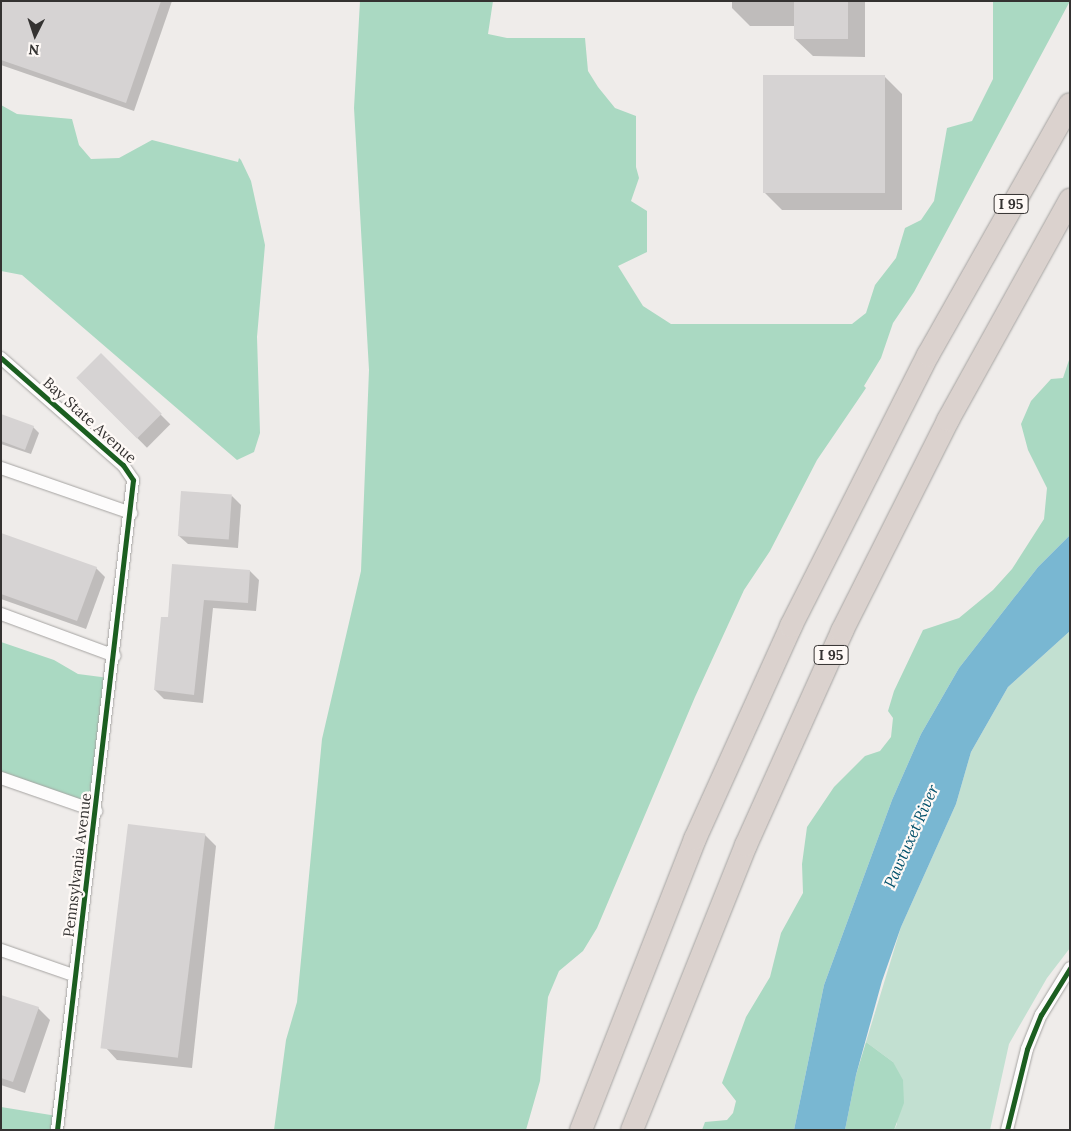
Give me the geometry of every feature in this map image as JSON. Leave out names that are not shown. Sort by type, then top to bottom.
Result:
[{"type":"highway","name":"I 95","points":[[580,1130],[695,839],[800,608],[928,355],[1070,104]]},
{"type":"highway","name":"I 95","points":[[632,1130],[729,886],[842,631],[940,435],[1070,200]]},
{"type":"street","name":"Bay State Avenue","points":[[1,358],[132,475],[131,513]]},
{"type":"street","points":[[1,468],[131,513]]},
{"type":"street","name":"Pennsylvania Avenue","points":[[58,1130],[131,513]]},
{"type":"street","points":[[1,614],[115,656]]},
{"type":"street","points":[[1,778],[96,811]]},
{"type":"street","points":[[1,950],[76,976]]},
{"type":"street","points":[[1007,1130],[1027,1049],[1041,1015],[1070,968]]},
{"type":"green space","points":[[360,1],[493,1],[488,34],[507,38],[585,38],[588,71],[598,87],[615,108],[636,116],[636,167],[639,178],[631,201],[647,211],[647,252],[618,266],[643,306],[671,324],[852,324],[866,313],[875,285],[896,258],[905,228],[921,220],[934,201],[947,128],[972,121],[993,79],[993,1],[1070,1],[914,292],[893,323],[881,358],[864,386],[866,388],[817,460],[770,551],[744,590],[695,697],[597,928],[583,951],[559,971],[548,997],[540,1081],[526,1130],[274,1130],[286,1040],[297,1002],[322,739],[361,571],[369,370],[354,108]]},
{"type":"green space","points":[[1,105],[17,114],[72,119],[79,145],[91,159],[119,158],[152,140],[238,162],[239,158],[241,160],[251,181],[265,245],[257,337],[260,433],[254,452],[237,460],[22,275],[1,271]]},
{"type":"green space","points":[[1070,357],[1070,535],[1038,567],[959,668],[921,734],[892,800],[824,985],[794,1130],[702,1130],[705,1122],[727,1120],[733,1113],[736,1101],[722,1083],[746,1017],[770,977],[781,933],[803,893],[802,864],[807,827],[834,787],[865,756],[880,751],[891,737],[893,718],[888,711],[894,691],[923,630],[959,618],[993,590],[1012,569],[1044,519],[1047,488],[1028,450],[1021,424],[1031,401],[1051,379],[1063,378]]},
{"type":"green space","points":[[1070,631],[1070,948],[1047,978],[1009,1044],[990,1130],[894,1130],[897,1124],[893,1062],[866,1042],[901,927],[956,804],[971,752],[1008,687]]},
{"type":"green space","points":[[1,642],[54,660],[78,674],[109,678],[95,808],[1,779]]},
{"type":"green space","points":[[866,1042],[893,1062],[903,1080],[904,1103],[894,1130],[845,1130],[856,1075]]},
{"type":"green space","points":[[1,1107],[57,1116],[57,1130],[1,1130]]},
{"type":"water","name":"Pawtuxet River","points":[[1070,535],[1070,631],[1008,687],[971,752],[956,804],[901,927],[882,981],[856,1075],[845,1130],[794,1130],[824,985],[892,800],[921,734],[959,668],[1038,567]]},
{"type":"building","points":[[1,1],[161,1],[126,103],[1,60]]},
{"type":"building","points":[[794,1],[848,1],[848,39],[794,39]]},
{"type":"building","points":[[763,75],[885,75],[885,193],[763,193]]},
{"type":"building","points":[[101,353],[162,414],[137,439],[76,378]]},
{"type":"building","points":[[1,414],[34,426],[25,450],[1,441]]},
{"type":"building","points":[[181,491],[232,495],[229,539],[178,536]]},
{"type":"building","points":[[1,533],[97,567],[77,621],[1,594]]},
{"type":"building","points":[[172,564],[250,570],[248,603],[204,600],[194,695],[154,690],[161,617],[168,617]]},
{"type":"building","points":[[128,824],[205,834],[178,1058],[100,1048]]},
{"type":"building","points":[[1,995],[39,1007],[13,1082],[1,1078]]},
{"type":"cycle path","points":[[1,358],[123,465],[133,480],[57,1130]]},
{"type":"cycle path","points":[[1007,1130],[1027,1049],[1041,1015],[1070,968]]}]
